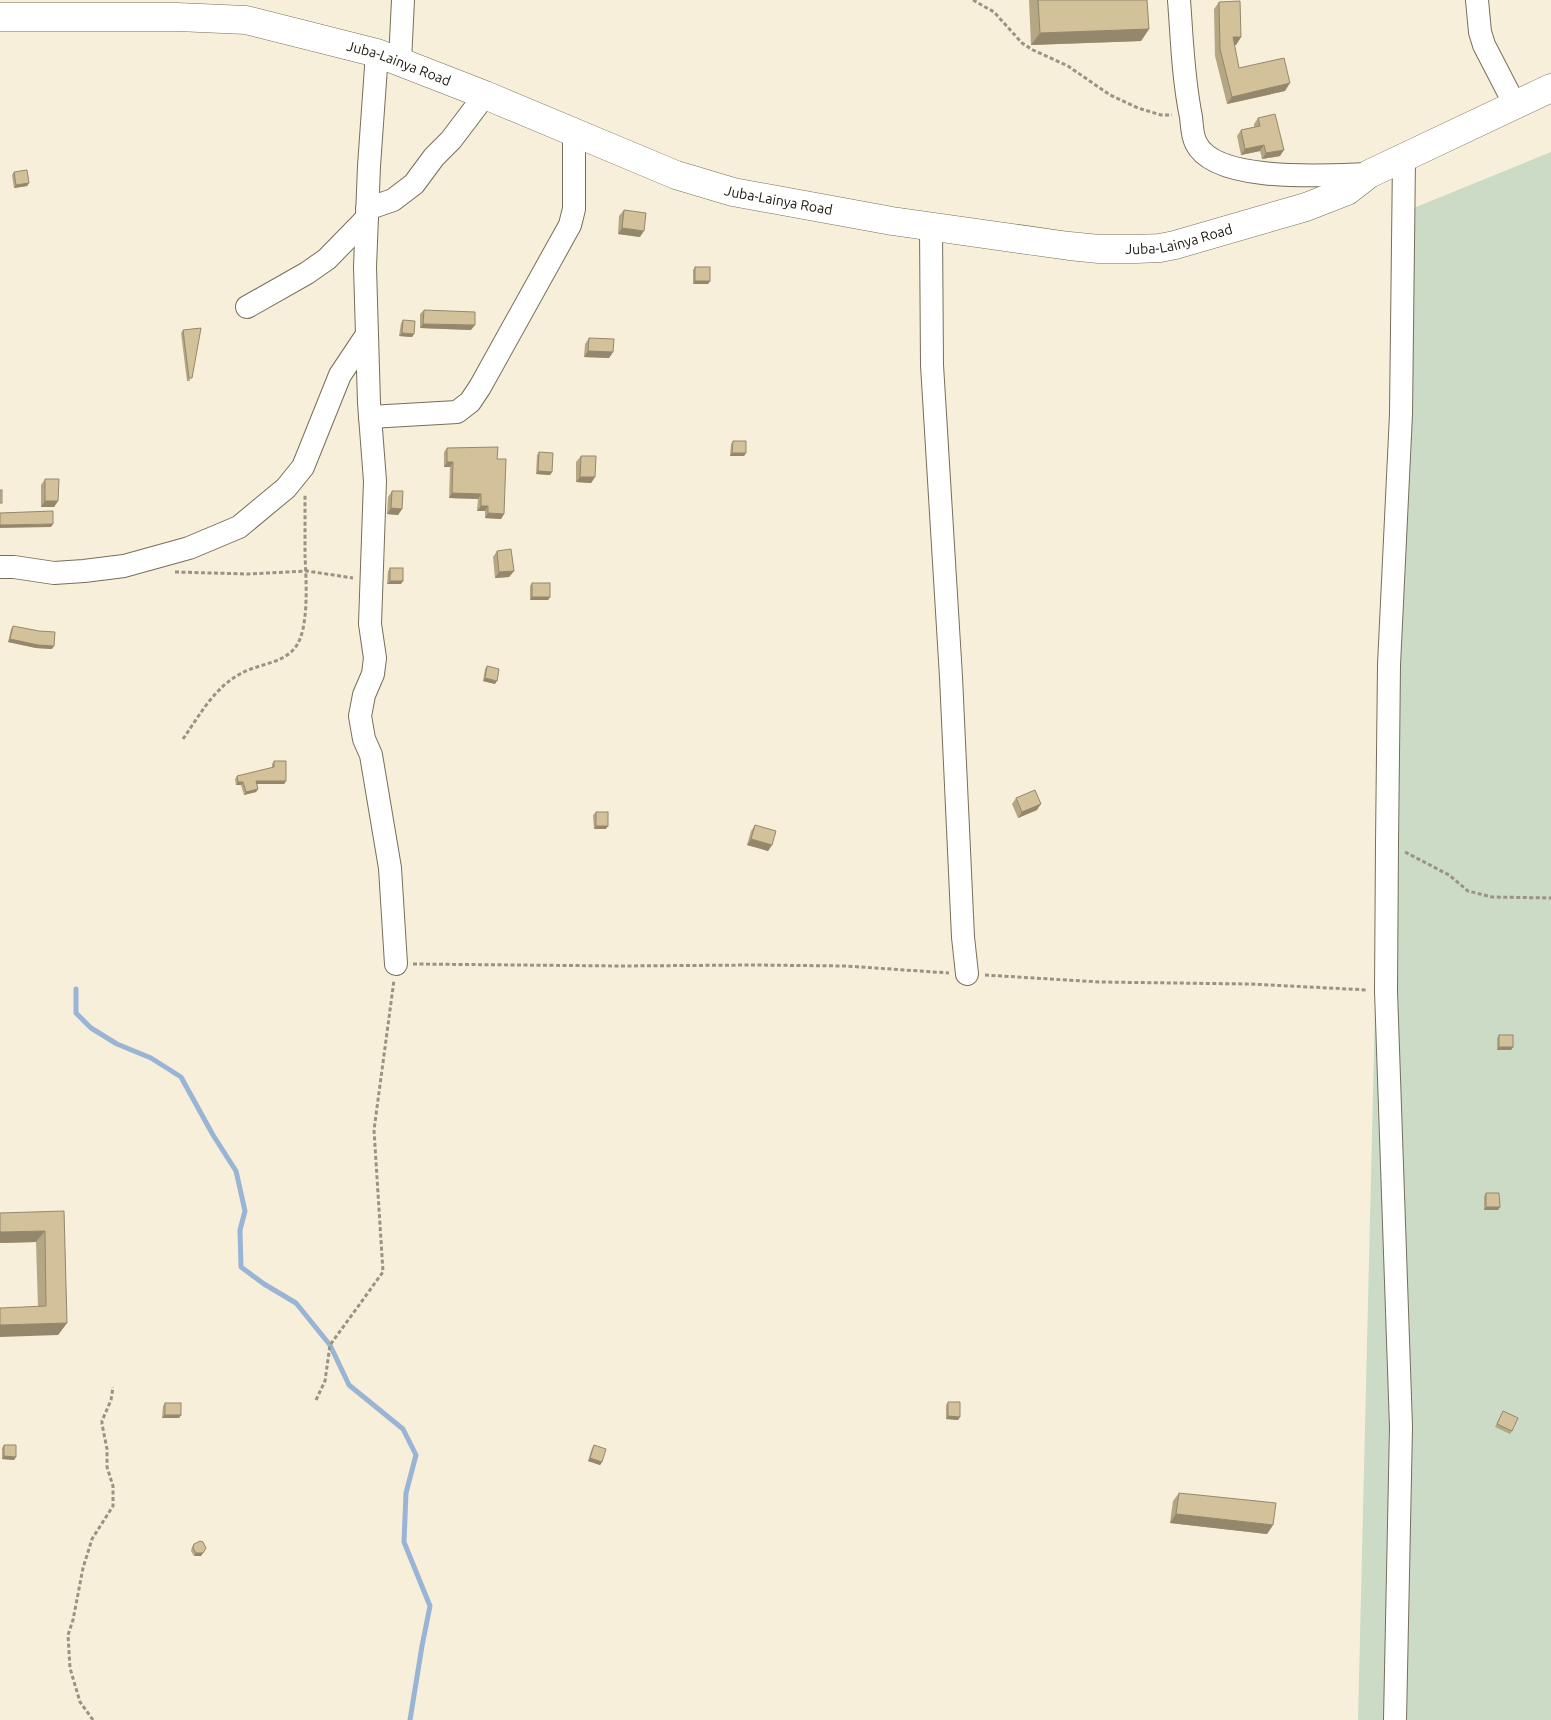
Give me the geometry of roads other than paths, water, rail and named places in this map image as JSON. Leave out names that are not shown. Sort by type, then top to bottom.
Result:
[{"type":"main road","name":"Juba-Lainya Road","points":[[0,17],[177,16],[246,20],[388,57],[676,175],[733,192],[931,227],[1099,249],[1160,248],[1306,206],[1347,191],[1369,174],[1551,88]]},
{"type":"street","points":[[396,964],[390,868],[371,755],[364,739],[360,716],[364,695],[373,674],[375,658],[370,624],[375,481],[366,336],[365,267],[367,213],[388,57],[403,0]]},
{"type":"street","points":[[1179,0],[1185,88],[1196,143],[1208,158],[1226,166],[1249,171],[1289,175],[1369,174]]},
{"type":"street","points":[[1477,0],[1480,32],[1484,45],[1515,105]]},
{"type":"street","points":[[247,307],[307,273],[327,259],[367,213],[393,200],[414,184],[434,157],[451,140],[486,96]]},
{"type":"street","points":[[370,417],[457,412],[470,402],[570,225],[574,209],[574,134]]},
{"type":"street","points":[[1395,1720],[1402,1427],[1386,991],[1389,665],[1402,414],[1404,159]]},
{"type":"street","points":[[931,227],[932,365],[966,974]]},
{"type":"street","points":[[0,567],[14,567],[54,573],[124,566],[190,548],[238,527],[286,488],[303,467],[340,375],[366,336]]},
{"type":"waterway","points":[[76,989],[76,1013],[91,1028],[117,1044],[151,1058],[181,1077],[213,1135],[236,1171],[245,1211],[240,1230],[241,1267],[264,1284],[296,1303],[330,1345],[349,1385],[403,1429],[416,1455],[406,1493],[404,1542],[430,1606],[410,1720]]}]
